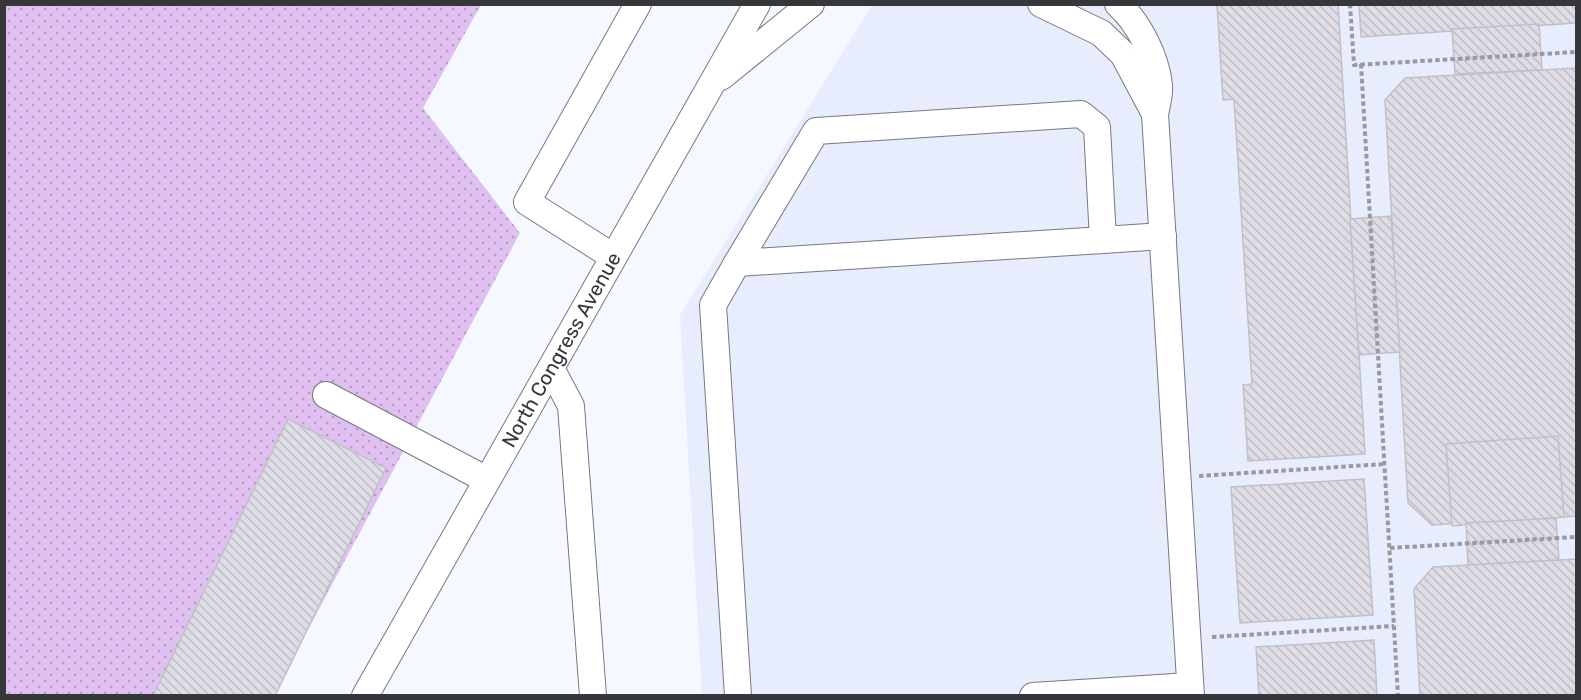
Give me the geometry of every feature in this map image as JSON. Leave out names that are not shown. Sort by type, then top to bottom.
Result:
[{"type":"street","points":[[612,256],[527,202],[638,4]]},
{"type":"street","name":"North Congress Avenue","points":[[365,696],[612,256],[757,4]]},
{"type":"street","points":[[710,87],[811,4]]},
{"type":"street","points":[[1041,4],[1101,33],[1123,54],[1155,114]]},
{"type":"street","points":[[1086,26],[1101,4]]},
{"type":"street","points":[[1033,696],[1190,691],[1155,114],[1159,86],[1144,40],[1133,18],[1118,4]]},
{"type":"street","points":[[738,696],[713,305],[816,131],[1081,114],[1097,127],[1103,240]]},
{"type":"street","points":[[737,263],[1163,236]]},
{"type":"street","points":[[551,368],[571,406],[593,696]]},
{"type":"street","points":[[326,395],[487,480]]},
{"type":"path","points":[[1350,4],[1354,64],[1576,52]]},
{"type":"path","points":[[1361,64],[1398,696]]},
{"type":"path","points":[[1198,476],[1384,464]]},
{"type":"path","points":[[1390,548],[1576,537]]},
{"type":"path","points":[[1208,637],[1394,626]]},
{"type":"shaded area","points":[[4,5],[481,5],[423,108],[520,233],[273,695],[5,695]]},
{"type":"shaded area","points":[[872,5],[1576,5],[1576,695],[702,695],[680,315]]},
{"type":"building","points":[[1217,4],[1338,4],[1365,454],[1248,461],[1243,385],[1252,384],[1234,99],[1223,100]]},
{"type":"building","points":[[1359,4],[1576,4],[1576,23],[1361,37]]},
{"type":"building","points":[[1539,24],[1542,70],[1455,74],[1452,29]]},
{"type":"building","points":[[1576,68],[1576,516],[1432,525],[1408,503],[1385,100],[1405,78]]},
{"type":"building","points":[[1391,216],[1400,352],[1359,355],[1350,219]]},
{"type":"building","points":[[288,419],[386,468],[275,696],[153,696]]},
{"type":"building","points":[[1558,436],[1564,517],[1452,526],[1446,444]]},
{"type":"building","points":[[1364,479],[1373,615],[1240,623],[1231,487]]},
{"type":"building","points":[[1556,518],[1559,560],[1468,565],[1466,523]]},
{"type":"building","points":[[1576,559],[1576,696],[1420,696],[1414,589],[1433,567]]},
{"type":"building","points":[[1374,640],[1377,696],[1259,696],[1256,647]]}]
